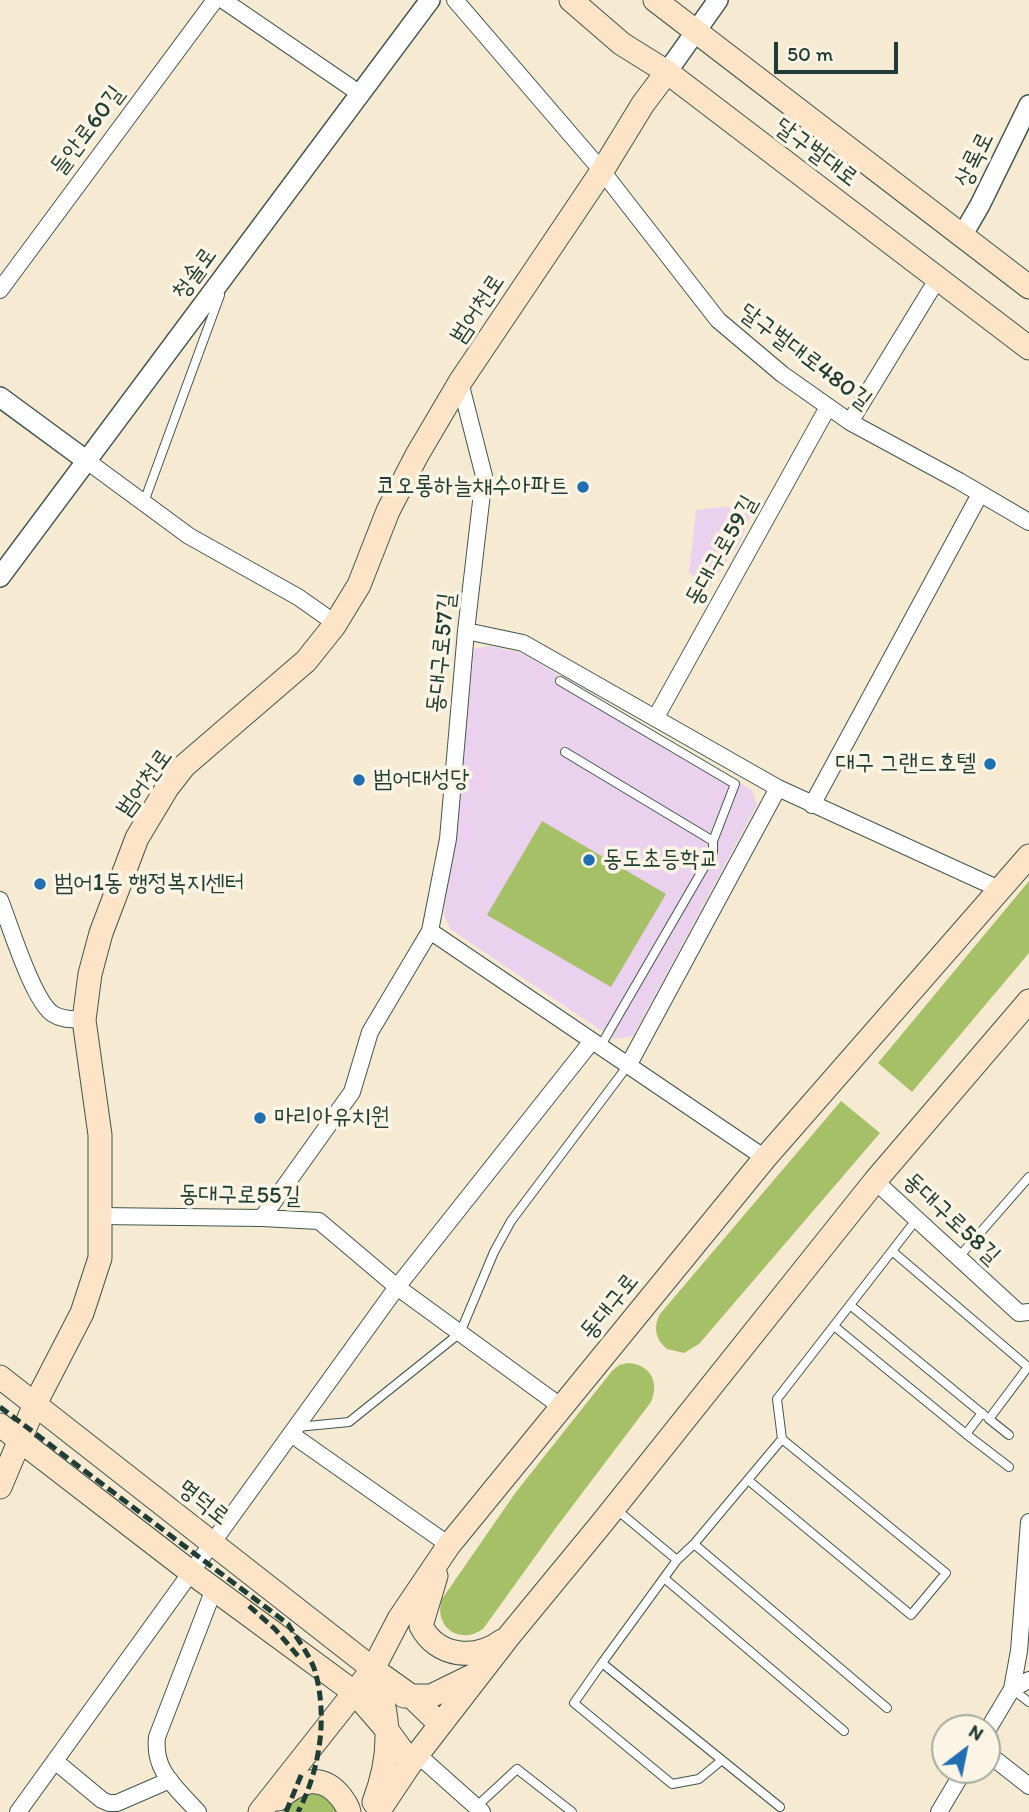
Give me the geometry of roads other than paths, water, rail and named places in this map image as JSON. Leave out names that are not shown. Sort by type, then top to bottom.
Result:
[{"type":"main road","name":"달구벌대로","points":[[571,0],[622,44],[667,72],[1029,348]]},
{"type":"main road","name":"달구벌대로","points":[[655,0],[1029,286]]},
{"type":"main road","name":"범어천로","points":[[0,1487],[35,1404],[82,1313],[100,1258],[100,1135],[85,1020],[90,974],[101,933],[137,838],[184,766],[306,661],[335,623],[359,585],[388,511],[417,455],[460,382],[602,171],[643,104],[667,72]]},
{"type":"main road","name":"동대구로","points":[[261,1812],[373,1669],[400,1619],[445,1552],[765,1158],[1029,856]]},
{"type":"main road","points":[[378,1812],[414,1759],[480,1672],[615,1508],[875,1181],[1029,1001]]},
{"type":"main road","name":"명덕로","points":[[0,1377],[411,1696],[440,1724]]},
{"type":"main road","points":[[0,1425],[192,1573],[355,1693],[414,1759]]},
{"type":"main road","points":[[445,1552],[421,1626],[426,1635],[449,1651],[465,1655],[493,1648],[509,1636]]},
{"type":"main road","points":[[371,1812],[385,1773],[387,1731],[383,1694],[373,1669]]},
{"type":"main road","points":[[355,1693],[431,1696],[480,1672]]},
{"type":"main road","points":[[261,1812],[291,1788],[319,1782],[332,1787],[349,1812]]},
{"type":"street","name":"들안로60길","points":[[0,290],[215,0]]},
{"type":"street","points":[[223,0],[359,93]]},
{"type":"street","name":"청솔로","points":[[0,577],[429,0]]},
{"type":"street","points":[[454,0],[602,171]]},
{"type":"street","name":"범어천로","points":[[667,72],[718,0]]},
{"type":"street","name":"상록로","points":[[962,236],[1029,105]]},
{"type":"street","name":"달구벌대로480길","points":[[602,171],[718,320],[782,374],[850,422],[1029,522]]},
{"type":"street","points":[[850,422],[938,278]]},
{"type":"street","name":"동대구로57길","points":[[261,1218],[352,1092],[370,1032],[430,931],[448,839],[466,631],[484,476],[460,382]]},
{"type":"street","points":[[0,397],[189,536],[298,597],[335,623]]},
{"type":"street","name":"동대구로59길","points":[[653,716],[828,407]]},
{"type":"street","points":[[812,805],[980,494]]},
{"type":"street","points":[[466,631],[523,643],[778,788],[999,889]]},
{"type":"street","points":[[629,1064],[778,788]]},
{"type":"street","points":[[0,900],[36,992],[49,1011],[64,1019],[85,1020]]},
{"type":"street","points":[[430,931],[765,1158]]},
{"type":"street","points":[[18,1812],[397,1287],[596,1044]]},
{"type":"street","name":"동대구로58길","points":[[875,1181],[1019,1313],[1029,1312]]},
{"type":"street","name":"동대구로55길","points":[[100,1216],[319,1221],[397,1287],[563,1408]]},
{"type":"street","points":[[294,1431],[445,1552]]},
{"type":"street","points":[[997,1714],[1012,1689],[1019,1651],[1029,1522]]},
{"type":"street","points":[[198,1812],[170,1780],[156,1757],[157,1737],[214,1589]]},
{"type":"street","points":[[1012,1689],[1029,1680]]},
{"type":"street","points":[[414,1759],[479,1809]]},
{"type":"street","points":[[55,1761],[100,1806],[117,1803],[170,1780]]},
{"type":"street","points":[[1001,1764],[1029,1786]]},
{"type":"street","points":[[939,1812],[956,1784]]},
{"type":"lane","points":[[144,502],[229,269]]},
{"type":"lane","points":[[559,681],[735,784],[713,841],[713,852],[596,1044]]},
{"type":"lane","points":[[641,729],[653,716]]},
{"type":"lane","points":[[565,752],[713,841]]},
{"type":"lane","points":[[294,1431],[349,1422],[460,1333],[494,1252],[511,1222],[629,1064]]},
{"type":"lane","points":[[958,1258],[1029,1177]]},
{"type":"lane","points":[[748,1479],[911,1615],[946,1573],[782,1439],[777,1399],[916,1220]]},
{"type":"lane","points":[[892,1251],[1028,1367],[966,1434]]},
{"type":"lane","points":[[850,1305],[1009,1435]]},
{"type":"lane","points":[[834,1326],[1009,1467]]},
{"type":"lane","points":[[722,1760],[699,1779],[672,1784],[574,1703],[677,1560],[694,1544],[782,1439]]},
{"type":"lane","points":[[615,1508],[677,1560]]},
{"type":"lane","points":[[694,1544],[887,1707]]},
{"type":"lane","points":[[664,1578],[844,1731]]},
{"type":"lane","points":[[602,1663],[780,1807]]},
{"type":"lane","points":[[1012,1689],[1029,1702]]},
{"type":"lane","points":[[479,1809],[517,1769],[572,1812]]},
{"type":"railway","points":[[0,1407],[288,1624],[313,1665],[321,1707],[320,1743],[312,1779],[298,1812]]},
{"type":"railway","points":[[249,1606],[275,1629],[298,1656]]},
{"type":"railway","points":[[286,1812],[302,1773]]},
{"type":"place","name":"코오롱하늘채수아파트","points":[[583,487]]},
{"type":"place","name":"대구 그랜드호텔","points":[[990,764]]},
{"type":"place","name":"범어대성당","points":[[359,780]]},
{"type":"place","name":"동도초등학교","points":[[589,860]]},
{"type":"place","name":"범어1동 행정복지센터","points":[[40,884]]},
{"type":"place","name":"마리아유치원","points":[[260,1118]]}]
